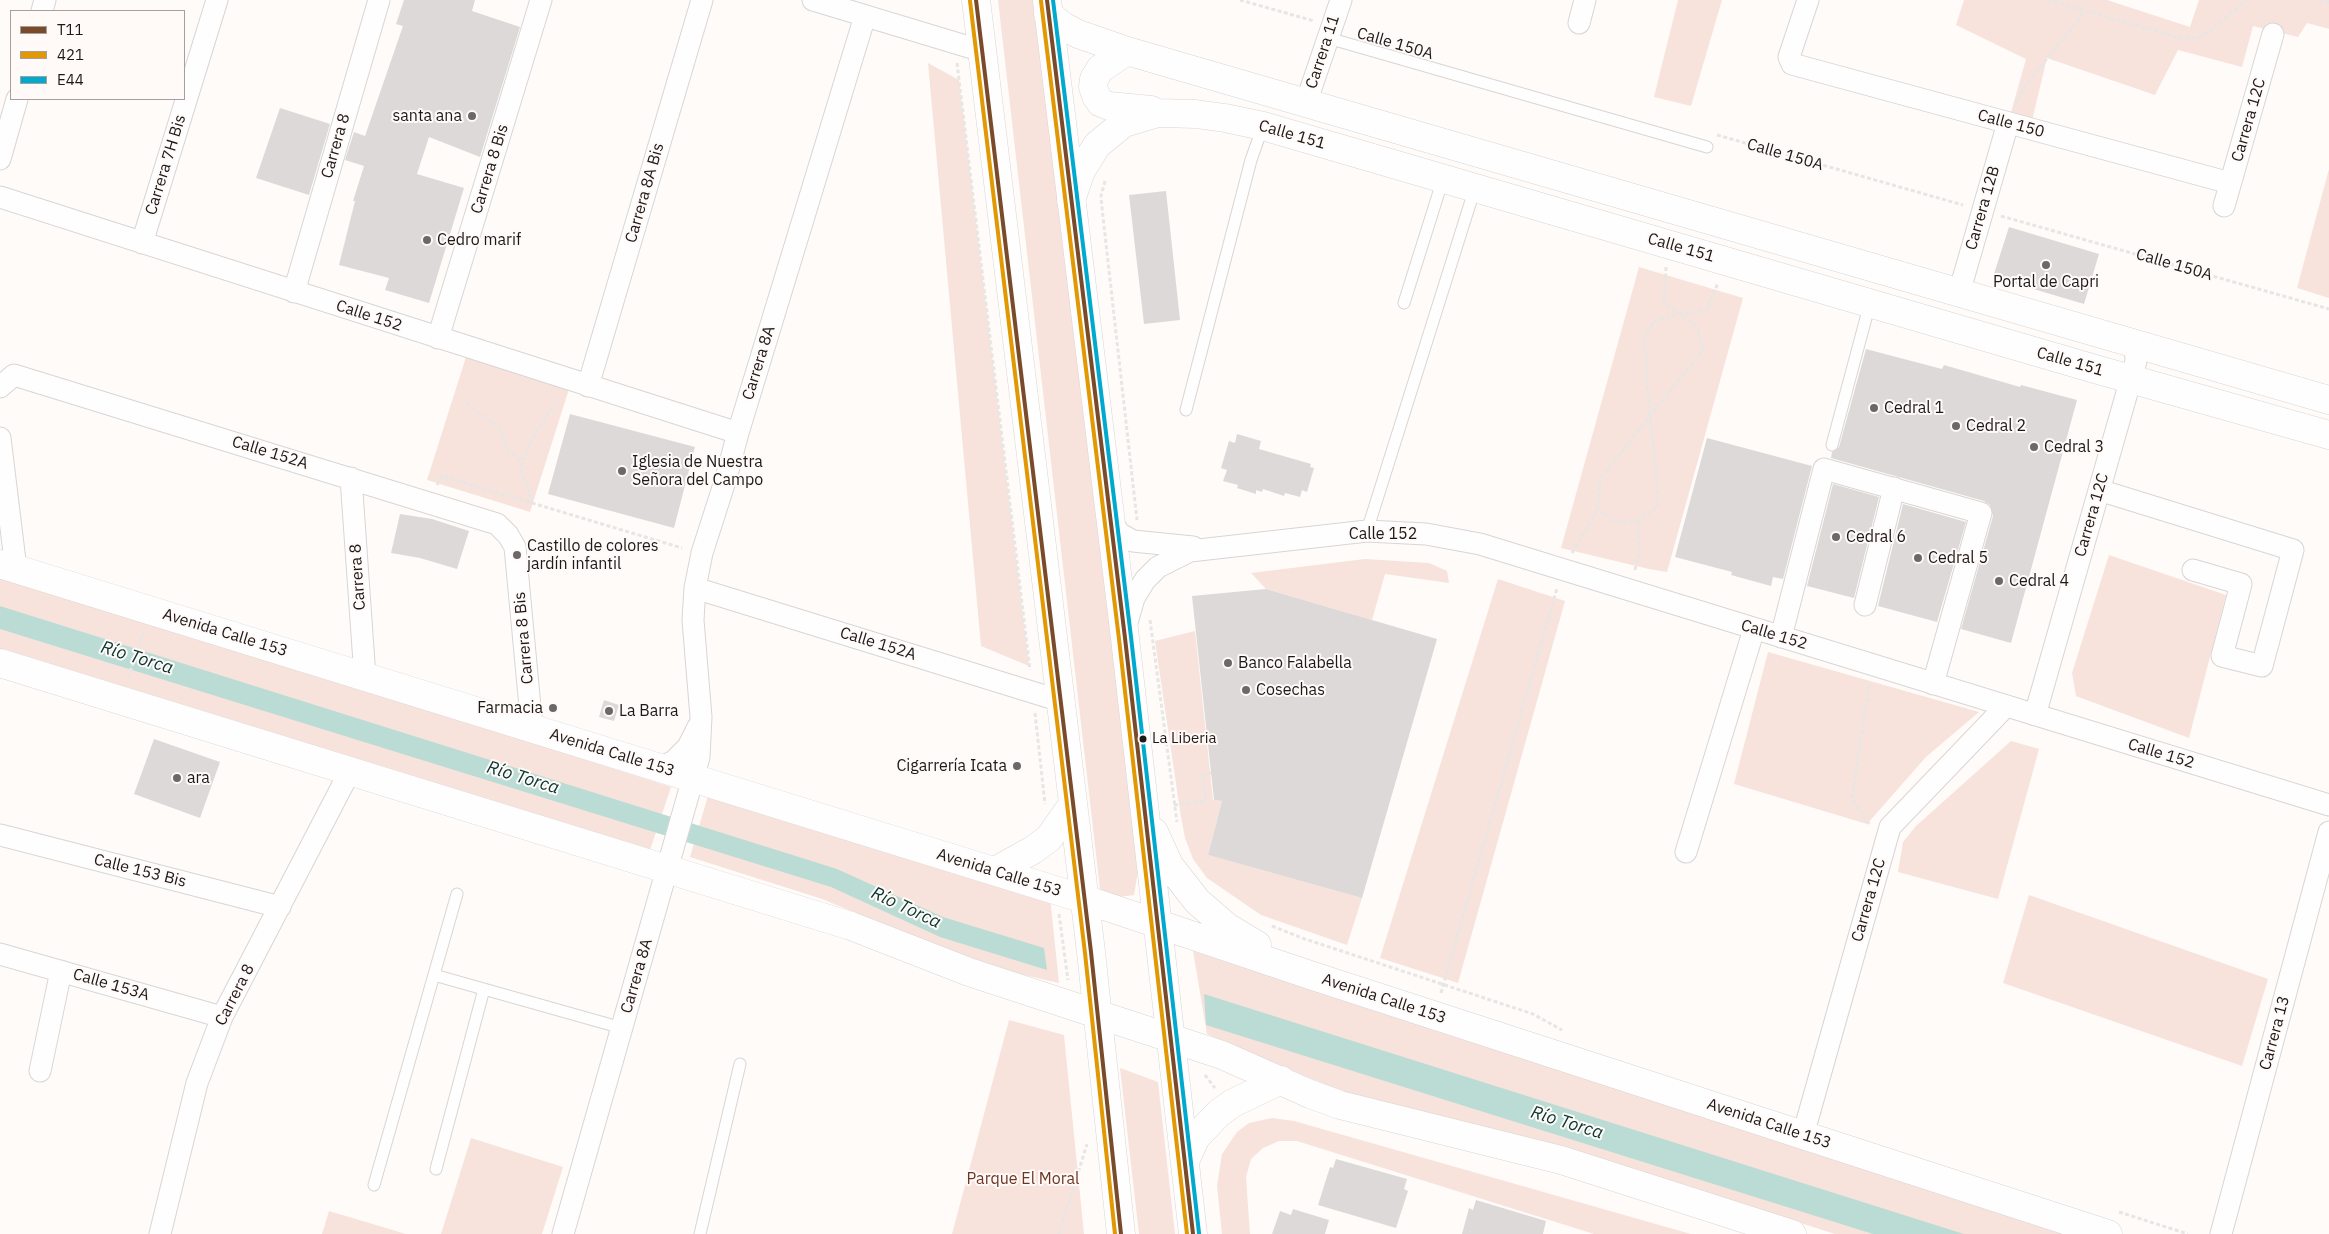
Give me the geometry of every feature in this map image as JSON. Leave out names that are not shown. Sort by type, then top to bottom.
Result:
[{"type":"main road","points":[[976,0],[1091,952],[1088,1004],[1121,1234]]},
{"type":"main road","points":[[1048,7],[1075,33],[1127,51],[2329,400]]},
{"type":"main road","points":[[1048,7],[1070,200],[1125,638],[1163,977],[1186,1159],[1192,1234]]},
{"type":"main road","points":[[1127,51],[1100,68],[1094,79],[1093,87],[1101,103],[1109,106],[1175,112]]},
{"type":"main road","name":"Calle 151","points":[[1070,200],[1081,171],[1097,145],[1124,123],[1140,116],[1175,112],[1225,118],[1263,126],[2329,435]]},
{"type":"main road","points":[[2234,407],[2245,394],[2250,378]]},
{"type":"main road","name":"Avenida Calle 153","points":[[8,566],[1084,899],[1313,976],[1803,1135],[2110,1222]]},
{"type":"main road","points":[[0,663],[350,771],[670,859],[944,962],[1169,1028],[1310,1094],[1340,1105],[1561,1160],[1792,1234]]},
{"type":"main road","points":[[995,871],[1033,850],[1049,838],[1073,804]]},
{"type":"main road","points":[[1144,810],[1169,865],[1197,901],[1227,927],[1313,976]]},
{"type":"main road","points":[[1186,1159],[1196,1137],[1219,1113],[1233,1103],[1281,1080]]},
{"type":"street","name":"Carrera 7H Bis","points":[[142,243],[217,0]]},
{"type":"street","name":"Carrera 8","points":[[294,292],[379,0]]},
{"type":"street","name":"Carrera 8 Bis","points":[[438,338],[541,0]]},
{"type":"street","name":"Carrera 8A Bis","points":[[588,386],[702,0]]},
{"type":"street","points":[[813,0],[982,51]]},
{"type":"street","name":"Carrera 11","points":[[1306,103],[1341,0]]},
{"type":"street","name":"Calle 150","points":[[1808,0],[1790,57],[1792,64],[2230,183]]},
{"type":"street","name":"Carrera 8A","points":[[568,1233],[622,1028],[699,757],[701,717],[693,620],[695,588],[702,553],[865,16]]},
{"type":"street","name":"Carrera 12C","points":[[2224,206],[2274,34]]},
{"type":"street","points":[[0,159],[17,100]]},
{"type":"street","name":"Carrera 12B","points":[[1959,293],[2008,122]]},
{"type":"street","name":"Calle 152","points":[[0,197],[738,433]]},
{"type":"street","name":"Carrera 12C","points":[[2035,715],[2136,361],[2135,344]]},
{"type":"street","name":"Calle 152A","points":[[7,381],[427,501],[497,524],[508,535],[515,547]]},
{"type":"street","points":[[0,438],[8,566]]},
{"type":"street","points":[[1781,637],[1824,469],[1981,513],[1933,684]]},
{"type":"street","name":"Carrera 8","points":[[351,478],[365,676]]},
{"type":"street","points":[[1865,604],[1894,488]]},
{"type":"street","points":[[2099,490],[2293,550],[2262,666],[2222,656],[2241,584],[2193,570]]},
{"type":"street","name":"Calle 152","points":[[1110,518],[1119,533],[1133,541],[1166,546],[1208,548]]},
{"type":"street","name":"Calle 152","points":[[1125,638],[1127,617],[1145,580],[1158,567],[1174,557],[1190,551],[1367,531],[1426,534],[1480,544],[2329,805]]},
{"type":"street","name":"Carrera 8 Bis","points":[[515,547],[532,728]]},
{"type":"street","name":"Calle 152A","points":[[695,588],[1060,701]]},
{"type":"street","points":[[1686,852],[1754,629]]},
{"type":"street","name":"Carrera 12C","points":[[1803,1135],[1890,827],[2006,706]]},
{"type":"street","name":"Carrera 8A","points":[[660,768],[674,761],[688,747],[701,717]]},
{"type":"street","name":"Carrera 8","points":[[160,1234],[196,1082],[222,1017],[350,771]]},
{"type":"street","name":"Carrera 13","points":[[2220,1234],[2329,832]]},
{"type":"street","name":"Calle 153 Bis","points":[[0,835],[280,907]]},
{"type":"street","name":"Calle 153A","points":[[0,954],[222,1017]]},
{"type":"street","points":[[40,1071],[61,971]]},
{"type":"lane","points":[[1330,32],[1707,147]]},
{"type":"lane","points":[[1186,410],[1250,160],[1263,126]]},
{"type":"lane","points":[[1404,303],[1443,179]]},
{"type":"lane","points":[[1367,531],[1475,188]]},
{"type":"lane","points":[[1832,445],[1870,303]]},
{"type":"lane","points":[[374,1185],[457,894]]},
{"type":"lane","points":[[434,975],[622,1028]]},
{"type":"lane","points":[[436,1169],[484,989]]},
{"type":"lane","points":[[700,1234],[740,1064]]},
{"type":"path","points":[[1240,0],[1330,32]]},
{"type":"path","points":[[2048,0],[2182,39],[2204,36],[2246,0]]},
{"type":"path","points":[[2319,0],[2329,2]]},
{"type":"path","points":[[2008,122],[2024,87],[2085,11]]},
{"type":"path","points":[[954,42],[1049,838]]},
{"type":"path","name":"Calle 150A","points":[[1715,135],[2329,309]]},
{"type":"path","points":[[1435,1015],[1562,569],[1598,509],[1600,480],[1703,350],[1698,328],[1664,302],[1666,259]]},
{"type":"path","points":[[1598,509],[1614,522],[1638,521],[1657,508],[1658,491],[1644,339],[1654,321],[1680,314],[1706,312],[1721,276]]},
{"type":"path","points":[[467,402],[472,408],[500,428],[507,449],[522,461]]},
{"type":"path","points":[[533,504],[526,481],[521,473],[522,461],[555,403]]},
{"type":"path","points":[[427,501],[442,476],[702,553]]},
{"type":"path","points":[[1631,591],[1639,553],[1638,521]]},
{"type":"path","points":[[130,672],[141,641]]},
{"type":"path","points":[[1872,665],[1852,799],[1867,824],[1890,827]]},
{"type":"path","points":[[1174,805],[1206,801],[1202,774],[1211,773]]},
{"type":"path","points":[[1055,890],[1088,1004]]},
{"type":"path","points":[[1264,922],[1302,938],[1533,1014],[1565,1032]]},
{"type":"path","points":[[1200,1068],[1216,1090]]},
{"type":"path","points":[[1059,1234],[1087,1143]]},
{"type":"path","points":[[2110,1222],[2188,1234]]},
{"type":"green space","points":[[998,0],[1039,0],[1138,871],[1134,895],[1118,897],[1100,889]]},
{"type":"green space","points":[[1678,0],[1722,0],[1691,106],[1654,97]]},
{"type":"green space","points":[[1964,0],[2107,0],[2190,27],[2199,0],[2329,0],[2329,29],[2307,23],[2298,37],[2253,26],[2242,67],[2178,50],[2155,95],[2047,58],[2030,129],[2008,123],[2026,59],[1956,25]]},
{"type":"green space","points":[[928,63],[959,80],[1029,666],[981,646]]},
{"type":"green space","points":[[2329,169],[2329,298],[2297,288]]},
{"type":"green space","points":[[1639,267],[1743,298],[1667,572],[1561,548]]},
{"type":"green space","points":[[466,357],[569,389],[530,512],[427,480]]},
{"type":"green space","points":[[2109,555],[2226,595],[2189,738],[2076,696],[2072,673]]},
{"type":"green space","points":[[1365,559],[1429,563],[1447,571],[1449,583],[1385,574],[1372,620],[1266,589],[1251,573]]},
{"type":"green space","points":[[0,574],[671,787],[649,853],[0,653]]},
{"type":"green space","points":[[1498,579],[1565,601],[1458,983],[1380,958]]},
{"type":"green space","points":[[1195,631],[1213,800],[1222,801],[1208,855],[1362,898],[1347,945],[1261,915],[1207,878],[1193,859],[1185,838],[1180,811],[1155,641]]},
{"type":"green space","points":[[1768,652],[1979,712],[1926,757],[1867,824],[1734,784]]},
{"type":"green space","points":[[2011,741],[2039,749],[1998,899],[1898,872],[1903,842],[1916,826]]},
{"type":"green space","points":[[708,796],[1050,897],[1059,983],[985,966],[822,899],[690,857]]},
{"type":"green space","points":[[2029,895],[2268,979],[2242,1066],[2003,983]]},
{"type":"green space","points":[[1193,951],[2073,1234],[1835,1234],[1566,1148],[1345,1093],[1207,1034]]},
{"type":"green space","name":"Parque El Moral","points":[[1009,1020],[1064,1035],[1084,1234],[952,1234]]},
{"type":"green space","points":[[1120,1068],[1158,1082],[1175,1234],[1139,1234]]},
{"type":"green space","points":[[1272,1118],[1294,1121],[1691,1234],[1594,1234],[1297,1141],[1279,1141],[1263,1148],[1251,1159],[1246,1177],[1250,1234],[1222,1234],[1217,1186],[1222,1154],[1237,1132],[1249,1123]]},
{"type":"green space","points":[[471,1138],[563,1167],[542,1234],[441,1234]]},
{"type":"green space","points":[[329,1211],[406,1234],[322,1234]]},
{"type":"water","name":"Río Torca","points":[[0,606],[837,869],[943,917],[1044,948],[1047,970],[940,937],[831,887],[0,629]]},
{"type":"water","name":"Río Torca","points":[[1204,994],[1964,1234],[1873,1234],[1206,1025]]},
{"type":"building","points":[[404,0],[475,0],[472,11],[520,27],[480,157],[429,137],[417,174],[464,188],[429,303],[385,290],[389,278],[339,265],[355,201],[353,201],[364,166],[345,160],[354,132],[365,136],[403,26],[396,24]]},
{"type":"building","points":[[280,108],[330,124],[309,195],[256,178]]},
{"type":"building","points":[[1166,191],[1180,320],[1144,324],[1129,195]]},
{"type":"building","name":"Portal de Capri","points":[[2009,227],[2099,254],[2084,304],[1993,277]]},
{"type":"building","points":[[1866,349],[1942,369],[1944,365],[2020,387],[2021,385],[2077,400],[2011,643],[1961,629],[1993,516],[1990,505],[1984,501],[1831,458],[1832,452],[1839,447]]},
{"type":"building","name":"Iglesia de Nuestra Señora del Campo","points":[[570,414],[695,447],[674,528],[548,494]]},
{"type":"building","points":[[1237,434],[1261,441],[1259,449],[1311,464],[1310,467],[1314,468],[1307,492],[1302,490],[1300,497],[1285,493],[1284,496],[1263,489],[1262,492],[1256,490],[1256,494],[1237,488],[1238,485],[1223,481],[1227,470],[1221,468],[1229,441],[1235,443]]},
{"type":"building","points":[[1707,438],[1812,466],[1783,579],[1773,577],[1771,586],[1731,575],[1732,572],[1675,557]]},
{"type":"building","name":"Cedral 6","points":[[1833,484],[1879,497],[1854,598],[1807,586]]},
{"type":"building","name":"Cedral 5","points":[[1903,504],[1966,522],[1937,622],[1878,606]]},
{"type":"building","points":[[400,514],[432,519],[469,531],[457,569],[420,558],[391,553]]},
{"type":"building","points":[[1266,589],[1437,639],[1362,898],[1208,855],[1222,801],[1214,800],[1192,596]]},
{"type":"building","name":"La Barra","points":[[604,700],[619,705],[614,721],[599,717]]},
{"type":"building","name":"ara","points":[[154,739],[220,762],[200,818],[134,794]]},
{"type":"building","points":[[1336,1159],[1407,1179],[1404,1189],[1408,1191],[1396,1228],[1318,1205],[1330,1167],[1333,1168]]},
{"type":"building","points":[[1476,1200],[1546,1221],[1543,1234],[1462,1234],[1469,1208],[1473,1210]]},
{"type":"building","points":[[1293,1209],[1329,1220],[1325,1234],[1272,1234],[1280,1211],[1291,1215]]},
{"type":"transit line","name":"T11","points":[[976,0],[1091,952],[1121,1234]]},
{"type":"transit line","name":"T11","points":[[1047,0],[1125,638],[1193,1234]]},
{"type":"transit line","name":"E44","points":[[1053,0],[1131,637],[1199,1233]]},
{"type":"transit line","name":"421","points":[[970,1],[1085,953],[1115,1234]]},
{"type":"transit line","name":"421","points":[[1041,1],[1119,639],[1187,1234]]},
{"type":"place","name":"santa ana","points":[[472,116]]},
{"type":"place","name":"Cedro marif","points":[[427,240]]},
{"type":"place","name":"Portal de Capri","points":[[2046,265]]},
{"type":"place","name":"Cedral 1","points":[[1874,408]]},
{"type":"place","name":"Cedral 2","points":[[1956,426]]},
{"type":"place","name":"Cedral 3","points":[[2034,447]]},
{"type":"place","name":"Iglesia de Nuestra Señora del Campo","points":[[622,471]]},
{"type":"place","name":"Cedral 6","points":[[1836,537]]},
{"type":"place","name":"Castillo de colores jardín infantil","points":[[517,555]]},
{"type":"place","name":"Cedral 5","points":[[1918,558]]},
{"type":"place","name":"Cedral 4","points":[[1999,581]]},
{"type":"place","name":"Banco Falabella","points":[[1228,663]]},
{"type":"place","name":"Cosechas","points":[[1246,690]]},
{"type":"place","name":"Farmacia","points":[[553,708]]},
{"type":"place","name":"La Barra","points":[[609,711]]},
{"type":"place","name":"La Liberia","points":[[1143,739]]},
{"type":"place","name":"Cigarrería Icata","points":[[1017,766]]},
{"type":"place","name":"ara","points":[[177,778]]}]
